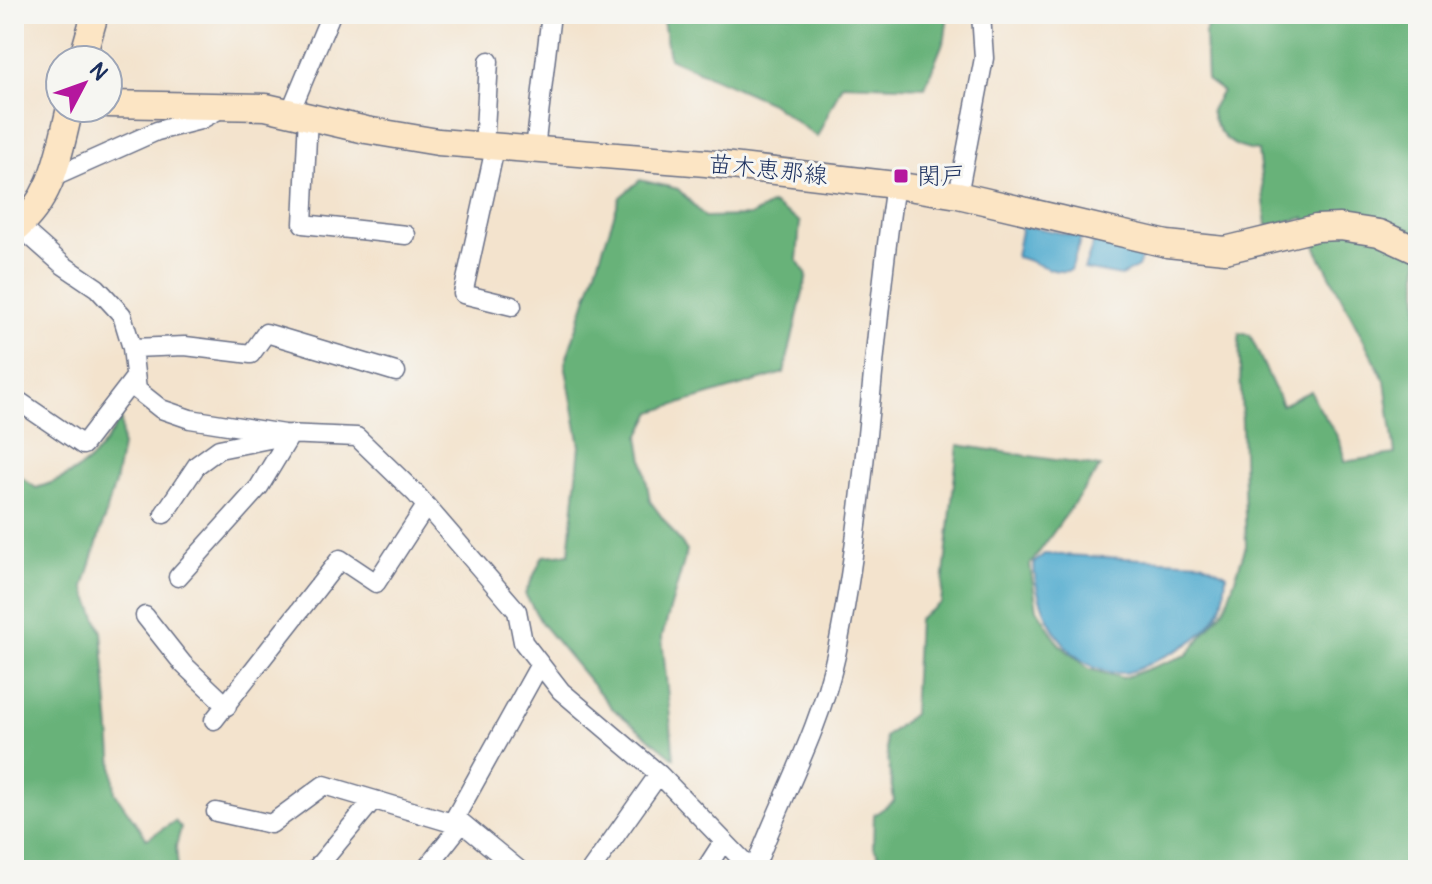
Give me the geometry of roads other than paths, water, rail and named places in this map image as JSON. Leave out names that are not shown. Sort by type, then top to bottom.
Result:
[{"type":"main road","points":[[87,44],[95,14]]},
{"type":"main road","name":"苗木恵那線","points":[[124,105],[299,113],[366,130],[489,147],[706,163],[895,185],[958,195],[1167,244],[1225,250],[1316,228],[1340,227],[1379,233],[1418,251]]},
{"type":"main road","points":[[16,228],[40,202],[54,177],[66,124]]},
{"type":"street","points":[[331,14],[299,113],[303,224],[406,235]]},
{"type":"street","points":[[535,149],[551,14]]},
{"type":"street","points":[[958,195],[984,58],[981,14]]},
{"type":"street","points":[[489,61],[489,147],[463,294],[512,306]]},
{"type":"street","points":[[54,177],[223,108]]},
{"type":"street","points":[[16,228],[97,288],[122,315],[132,348],[133,380],[137,390],[161,409],[190,419],[291,434],[357,437],[426,506],[517,611],[523,642],[561,691],[659,774],[753,870],[776,810],[800,767],[836,656],[865,455],[881,280],[895,185]]},
{"type":"street","points":[[132,348],[185,346],[251,354],[266,333],[396,372]]},
{"type":"street","points":[[14,398],[83,445],[133,380]]},
{"type":"street","points":[[164,514],[197,465],[219,449],[291,434]]},
{"type":"street","points":[[178,577],[259,487],[291,434]]},
{"type":"street","points":[[214,720],[340,559],[376,583],[426,506]]},
{"type":"street","points":[[145,616],[183,664],[227,706]]},
{"type":"street","points":[[425,870],[457,823],[539,666]]},
{"type":"street","points":[[591,870],[659,774]]},
{"type":"street","points":[[216,812],[271,824],[324,785],[457,823],[519,870]]},
{"type":"street","points":[[315,870],[373,800]]},
{"type":"street","points":[[705,870],[723,842]]},
{"type":"water","points":[[1022,225],[1081,237],[1071,270],[1058,271],[1016,257]]},
{"type":"water","points":[[1095,238],[1145,249],[1138,267],[1121,276],[1084,269]]},
{"type":"water","points":[[1044,554],[1202,562],[1226,574],[1222,603],[1208,626],[1180,649],[1133,671],[1103,671],[1071,651],[1048,619],[1036,582],[1034,563]]},
{"type":"place","name":"関戸","points":[[901,176]]}]
